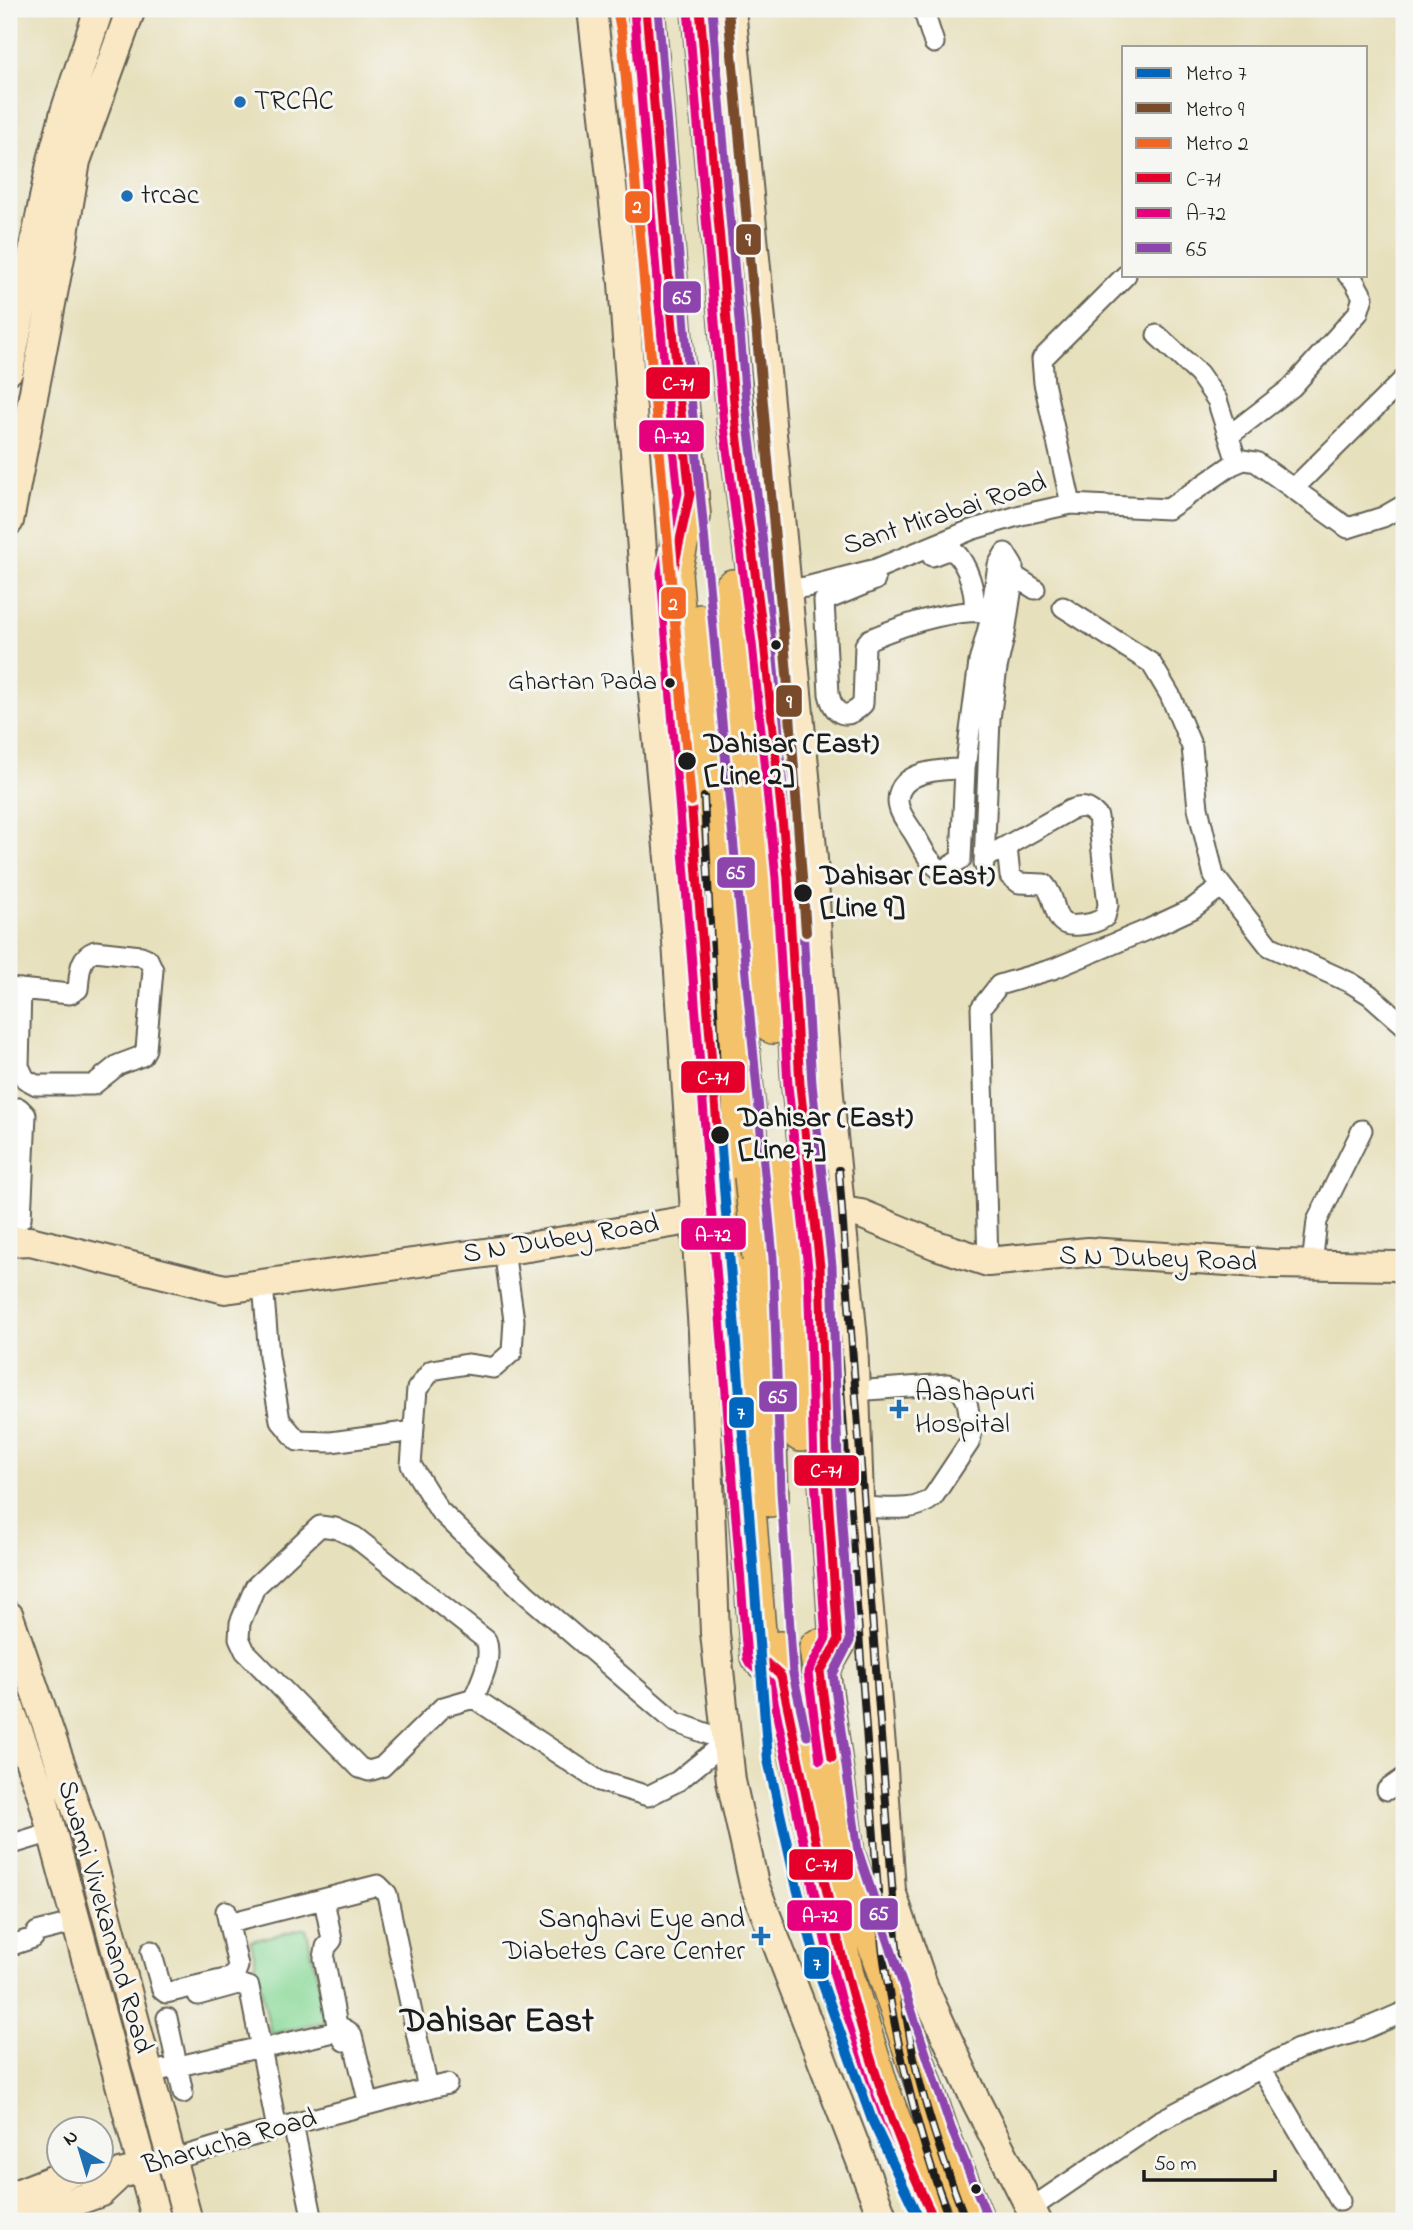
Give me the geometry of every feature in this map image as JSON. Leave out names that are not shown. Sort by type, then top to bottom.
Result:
[{"type":"highway","points":[[646,9],[677,376],[768,1175]]},
{"type":"highway","points":[[681,9],[729,507],[768,1175],[775,1258],[804,1479],[820,1672],[846,1854],[940,2132],[976,2221]]},
{"type":"highway","points":[[700,9],[736,425],[772,592],[766,660],[788,877],[800,1085],[827,1209],[820,1267],[826,1464],[838,1641],[820,1672]]},
{"type":"highway","points":[[690,494],[673,572],[695,831],[709,1216],[759,1656],[781,1676]]},
{"type":"highway","points":[[729,507],[772,592]]},
{"type":"highway","points":[[766,660],[792,625]]},
{"type":"highway","points":[[775,1258],[769,1492],[781,1676],[845,1975],[880,2088],[912,2174],[934,2221]]},
{"type":"street","points":[[9,521],[17,439],[48,250],[41,210],[61,125],[99,9]]},
{"type":"street","points":[[9,370],[76,161],[131,9]]},
{"type":"street","points":[[592,9],[624,283],[649,649],[677,942],[709,1216],[703,1332],[716,1633],[731,1781],[754,1884],[884,2221]]},
{"type":"street","points":[[731,9],[772,592],[792,625],[813,859],[827,1209],[853,1339],[860,1507],[891,1891],[924,1988],[1033,2215],[1158,2122],[1298,2049],[1360,2031],[1404,2012]]},
{"type":"street","points":[[923,9],[934,43]]},
{"type":"street","points":[[1071,504],[1044,383],[1042,359],[1125,276]]},
{"type":"street","points":[[1230,435],[1292,387],[1358,313],[1363,297],[1349,276]]},
{"type":"street","points":[[1157,335],[1205,383],[1217,400],[1237,462],[1256,462],[1348,528],[1383,517],[1404,505]]},
{"type":"street","points":[[1293,489],[1404,379]]},
{"type":"street","name":"Sant Mirabai Road","points":[[772,592],[822,592],[971,530],[1071,504],[1168,509],[1237,462]]},
{"type":"street","points":[[991,612],[1013,575],[1013,566],[1005,554],[999,523]]},
{"type":"street","points":[[960,557],[971,530]]},
{"type":"street","points":[[945,551],[954,551],[960,557],[973,589],[991,612],[924,620],[870,639],[865,645],[863,704],[860,708],[835,712],[829,694],[822,592],[945,551]]},
{"type":"street","points":[[985,857],[990,719],[979,662],[991,612],[998,565],[1005,554]]},
{"type":"street","points":[[1013,575],[1035,589]]},
{"type":"street","points":[[1063,607],[1151,663],[1170,695],[1192,747],[1198,808],[1214,876],[1269,946],[1351,983],[1370,995],[1404,1025]]},
{"type":"street","points":[[965,769],[936,770],[914,776],[902,787],[898,799],[900,810],[934,866],[941,870],[961,859],[965,769],[984,694]]},
{"type":"street","points":[[962,848],[985,857],[1070,810],[1080,806],[1093,811],[1098,817],[1099,825],[1108,905],[1105,917],[1095,924],[1068,927],[1062,924],[1054,897],[1044,884],[1019,883],[1010,876],[1007,847]]},
{"type":"street","points":[[988,1262],[981,1008],[999,985],[1053,969],[1149,929],[1192,909],[1222,886]]},
{"type":"street","points":[[94,951],[148,959],[153,970],[146,1049],[142,1056],[118,1065],[93,1085],[36,1085],[25,1079],[19,1066],[15,988],[65,994],[75,992],[78,989],[82,961],[94,951]]},
{"type":"street","points":[[9,1108],[19,1108],[26,1115],[15,1230]]},
{"type":"street","points":[[1312,1265],[1317,1221],[1362,1130]]},
{"type":"street","name":"S N Dubey Road","points":[[15,1230],[30,1241],[225,1289],[504,1251],[709,1216],[827,1209],[861,1214],[936,1245],[988,1262],[1088,1252],[1312,1265],[1397,1266],[1404,1270]]},
{"type":"street","points":[[504,1251],[514,1320],[512,1352],[495,1368],[467,1364],[432,1370],[417,1389],[411,1465],[439,1510],[527,1595],[675,1722],[727,1741]]},
{"type":"street","points":[[263,1284],[280,1420],[298,1441],[331,1442],[413,1431]]},
{"type":"street","points":[[855,1391],[948,1384],[956,1387],[962,1390],[966,1397],[971,1437],[926,1504],[909,1508],[860,1507]]},
{"type":"street","points":[[474,1698],[486,1666],[489,1650],[486,1640],[355,1537],[335,1528],[320,1526],[255,1587],[240,1623],[239,1638],[245,1651],[360,1768],[369,1771],[382,1767],[443,1707],[474,1698],[599,1781],[648,1796],[678,1781],[727,1741]]},
{"type":"street","name":"Swami Vivekanand Road","points":[[9,1616],[86,1837],[188,2221]]},
{"type":"street","name":"Swami Vivekanand Road","points":[[9,1706],[42,1795],[77,1926],[122,2170],[157,2221]]},
{"type":"street","points":[[1387,1790],[1404,1778]]},
{"type":"street","points":[[9,1844],[52,1832]]},
{"type":"street","name":"Bharucha Road","points":[[21,2221],[101,2192],[122,2170],[173,2159],[438,2086],[387,1894],[377,1885],[324,1900]]},
{"type":"street","points":[[151,1951],[162,1990],[166,1993],[234,1977],[238,1966],[228,1917],[324,1900],[332,1940],[326,1947],[324,1958],[337,2025],[352,2036],[369,2104]]},
{"type":"street","points":[[9,1946],[33,1938],[40,1941],[77,1926]]},
{"type":"street","points":[[198,1995],[238,1984],[249,1987],[313,2221]]},
{"type":"street","points":[[167,2018],[183,2093]]},
{"type":"street","points":[[149,2073],[339,2032],[349,2053],[358,2057]]},
{"type":"street","points":[[1261,2068],[1340,2201]]},
{"type":"street","points":[[9,2197],[46,2183]]},
{"type":"green space","points":[[306,1928],[327,2021],[271,2034],[251,1941]]},
{"type":"railway","points":[[704,797],[720,1135]]},
{"type":"railway","points":[[691,801],[707,1136]]},
{"type":"railway","points":[[839,1170],[898,1955],[917,2072],[939,2147],[966,2221]]},
{"type":"railway","points":[[825,1171],[882,1946],[893,2017],[908,2086],[950,2221]]},
{"type":"metro line","name":"2","points":[[617,9],[622,35],[691,801]]},
{"type":"metro line","name":"9","points":[[728,9],[787,674],[806,932]]},
{"type":"metro line","name":"7","points":[[720,1135],[768,1760],[796,1884],[822,1982],[872,2120],[920,2221]]},
{"type":"transit line","name":"C-71","points":[[646,9],[677,376],[690,494],[673,572],[759,1656],[781,1676],[825,1885],[860,2022],[881,2090],[935,2221]]},
{"type":"transit line","name":"65","points":[[658,9],[689,375],[773,1258],[781,1491],[793,1674],[807,1736]]},
{"type":"transit line","name":"C-71","points":[[700,9],[736,425],[764,642],[788,877],[800,1085],[820,1267],[826,1464],[838,1641],[820,1672],[832,1758]]},
{"type":"transit line","name":"65","points":[[712,9],[748,424],[776,641],[800,876],[812,1084],[832,1266],[838,1463],[850,1641],[833,1674],[858,1851],[951,2128],[987,2216]]},
{"type":"transit line","name":"A-72","points":[[634,10],[665,377],[678,493],[661,573],[747,1658],[770,1682],[813,1888],[847,2024],[868,2091],[921,2221]]},
{"type":"transit line","name":"A-72","points":[[688,10],[724,426],[752,643],[776,878],[788,1086],[808,1268],[814,1464],[826,1638],[808,1673],[820,1760]]},
{"type":"place","name":"TRCAC","points":[[240,102]]},
{"type":"place","name":"trcac","points":[[127,196]]},
{"type":"place","name":"Ghartan Pada","points":[[670,683]]},
{"type":"place","name":"Dahisar (East) [Line 2]","points":[[687,761]]},
{"type":"place","name":"Dahisar (East) [Line 9]","points":[[803,893]]},
{"type":"place","name":"Dahisar (East) [Line 7]","points":[[720,1135]]},
{"type":"place","name":"Aashapuri Hospital","points":[[899,1409]]},
{"type":"place","name":"Sanghavi Eye and Diabetes Care Center","points":[[761,1936]]},
{"type":"district","name":"Dahisar East","points":[[497,2022]]}]
